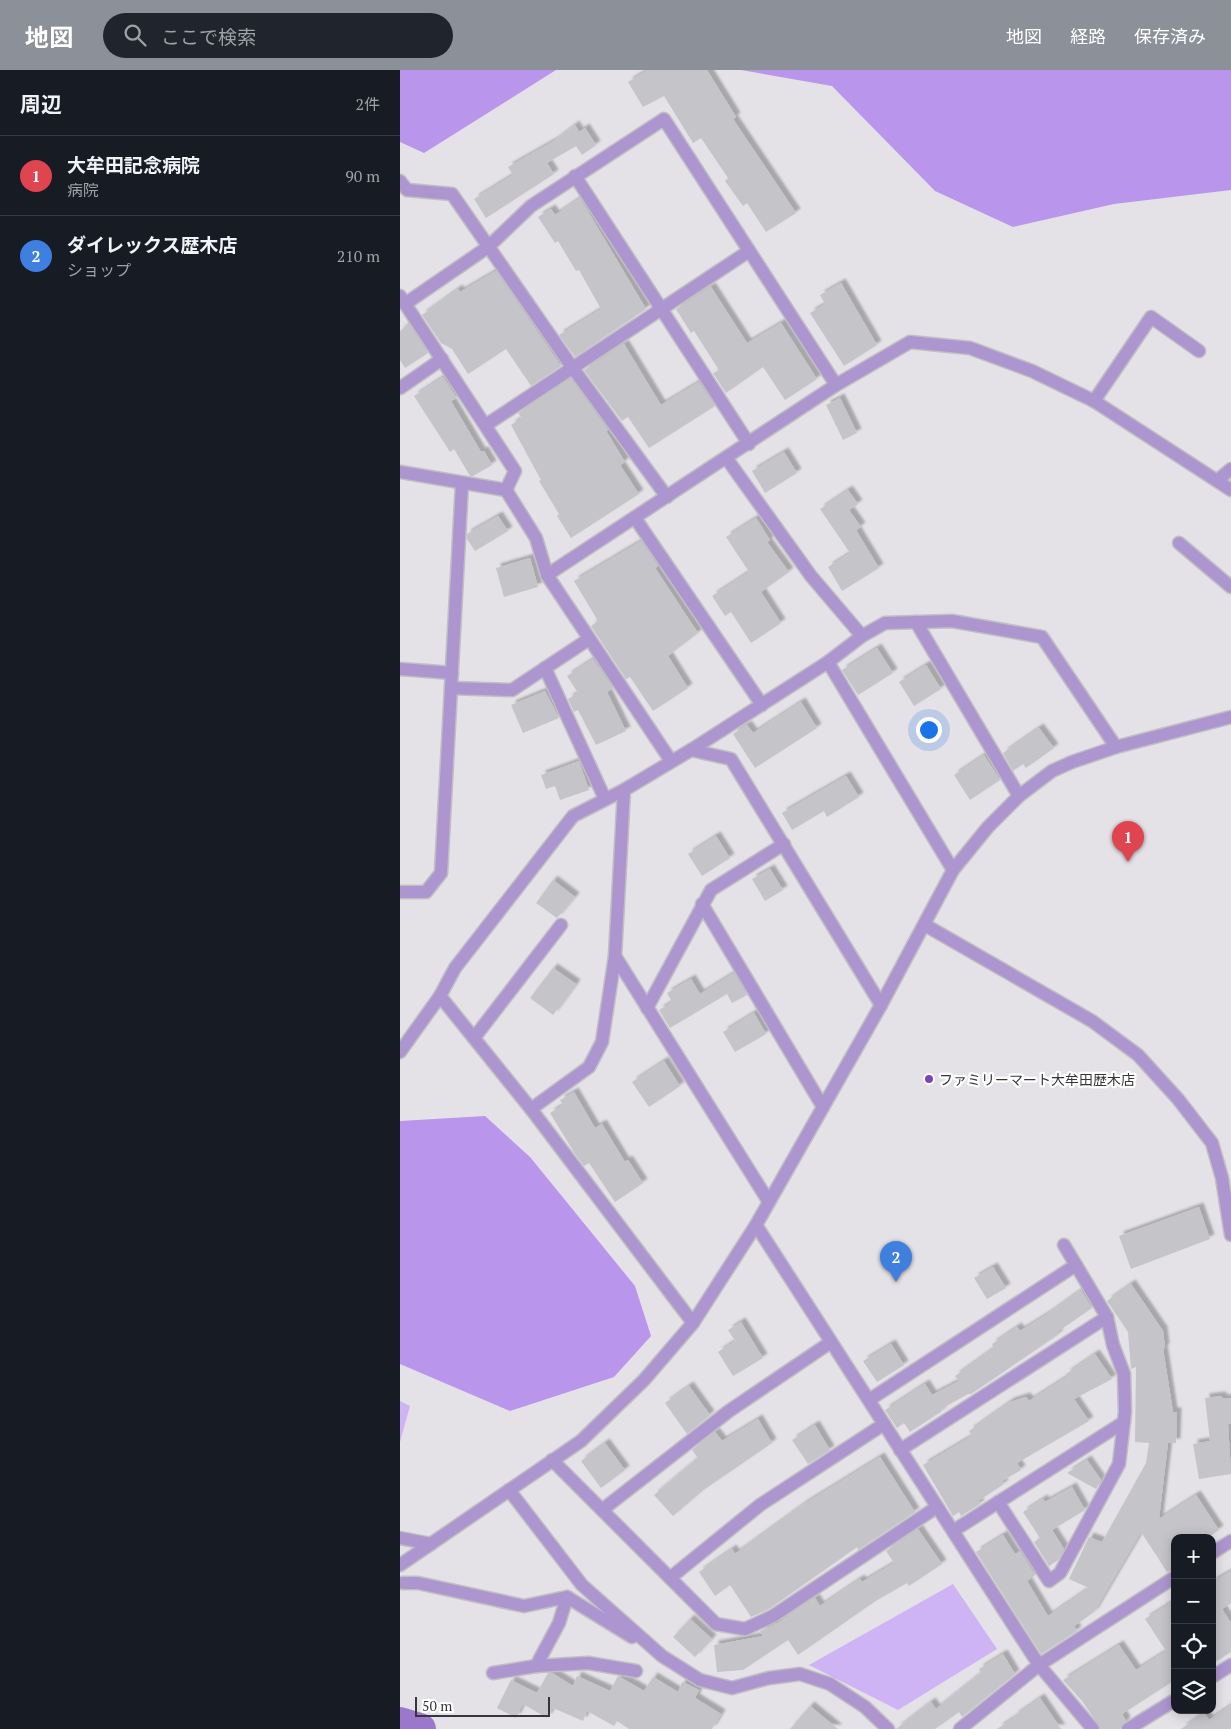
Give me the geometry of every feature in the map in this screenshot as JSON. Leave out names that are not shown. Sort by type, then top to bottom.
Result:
[{"type":"street","points":[[506,490],[515,471],[403,300],[488,247],[531,206],[664,119],[836,386]]},
{"type":"street","points":[[575,176],[749,444]]},
{"type":"street","points":[[400,181],[407,190],[452,194],[572,367],[667,497]]},
{"type":"street","points":[[486,426],[749,251]]},
{"type":"street","points":[[1094,400],[1150,318],[1199,351]]},
{"type":"street","points":[[547,575],[836,386],[910,342],[970,348],[1032,371],[1094,400],[1231,490]]},
{"type":"street","points":[[400,388],[442,359]]},
{"type":"street","points":[[726,459],[811,576],[862,636]]},
{"type":"street","points":[[1218,480],[1231,469]]},
{"type":"street","points":[[400,472],[506,490],[536,538],[547,575],[671,761]]},
{"type":"street","points":[[400,892],[426,892],[441,873],[462,483]]},
{"type":"street","points":[[635,518],[762,705]]},
{"type":"street","points":[[1178,543],[1231,587]]},
{"type":"street","points":[[400,1052],[440,996],[455,968],[573,816],[624,790],[691,750],[828,662],[862,636],[885,623],[952,621],[1042,637],[1116,747]]},
{"type":"street","points":[[916,622],[1019,796]]},
{"type":"street","points":[[451,688],[512,690],[589,639]]},
{"type":"street","points":[[828,662],[953,870]]},
{"type":"street","points":[[545,668],[605,799]]},
{"type":"street","points":[[400,669],[452,673]]},
{"type":"street","points":[[400,1565],[581,1441],[607,1418],[644,1380],[693,1324],[756,1225],[881,1005],[953,870],[988,827],[1019,796],[1052,771],[1116,747],[1231,717]]},
{"type":"street","points":[[691,750],[731,758],[881,1005]]},
{"type":"street","points":[[531,1109],[589,1067],[602,1042],[616,956],[624,790]]},
{"type":"street","points":[[647,1008],[711,890],[784,844]]},
{"type":"street","points":[[702,904],[823,1107]]},
{"type":"street","points":[[474,1038],[561,925]]},
{"type":"street","points":[[925,925],[1092,1021],[1138,1055],[1178,1099],[1212,1143],[1222,1178],[1231,1235]]},
{"type":"street","points":[[616,956],[769,1202]]},
{"type":"street","points":[[440,996],[531,1109],[693,1324]]},
{"type":"street","points":[[756,1225],[1039,1666],[1093,1729]]},
{"type":"street","points":[[998,1502],[1049,1581],[1060,1573],[1119,1464],[1124,1422],[1124,1374],[1113,1345],[1106,1317],[1064,1246]]},
{"type":"street","points":[[869,1400],[1076,1265]]},
{"type":"street","points":[[900,1450],[1106,1317]]},
{"type":"street","points":[[602,1510],[730,1410],[831,1342]]},
{"type":"street","points":[[953,1531],[1124,1422]]},
{"type":"street","points":[[670,1578],[760,1506],[884,1424]]},
{"type":"street","points":[[552,1460],[716,1624],[745,1629],[773,1616],[937,1506]]},
{"type":"street","points":[[509,1490],[582,1585],[662,1656]]},
{"type":"street","points":[[400,1538],[431,1544]]},
{"type":"street","points":[[1216,1550],[1231,1541]]},
{"type":"street","points":[[960,1729],[1039,1666],[1172,1579]]},
{"type":"street","points":[[403,1583],[418,1583],[524,1606],[567,1597],[700,1680],[732,1688],[769,1678],[800,1674],[830,1684],[865,1707],[888,1729]]},
{"type":"street","points":[[536,1666],[559,1623],[567,1597]]},
{"type":"street","points":[[493,1673],[536,1666],[588,1663],[636,1671]]},
{"type":"street","points":[[1216,1674],[1231,1665]]},
{"type":"street","points":[[1128,1729],[1171,1702]]},
{"type":"shaded area","points":[[400,70],[556,70],[424,153],[400,142]]},
{"type":"shaded area","points":[[741,70],[1231,70],[1231,190],[1114,204],[1013,227],[935,191],[832,86]]},
{"type":"shaded area","points":[[485,1116],[530,1157],[635,1286],[651,1336],[614,1377],[510,1411],[400,1364],[400,1121]]},
{"type":"shaded area","points":[[400,1401],[410,1406],[400,1442]]},
{"type":"shaded area","points":[[953,1584],[997,1649],[898,1710],[809,1665]]},
{"type":"building","points":[[648,70],[707,70],[736,117],[733,119],[796,213],[766,232],[747,203],[743,206],[725,181],[728,178],[701,138],[693,143],[664,96],[643,107],[628,82]]},
{"type":"building","points":[[575,125],[579,132],[585,128],[596,145],[582,155],[576,146],[547,163],[554,174],[486,218],[474,199],[513,175],[508,167],[554,141]]},
{"type":"building","points":[[580,198],[646,309],[575,357],[559,335],[601,309],[579,270],[576,271],[558,241],[555,243],[538,217],[551,209],[555,215]]},
{"type":"building","points":[[496,271],[561,366],[531,386],[506,349],[468,374],[452,349],[441,343],[422,315],[458,289],[460,292]]},
{"type":"building","points":[[841,283],[877,345],[844,366],[810,313],[825,304],[820,295]]},
{"type":"building","points":[[711,287],[747,343],[781,323],[817,379],[785,400],[763,367],[726,393],[713,373],[719,370],[694,331],[691,333],[676,309]]},
{"type":"building","points":[[409,324],[428,353],[405,368],[400,360],[400,331]]},
{"type":"building","points":[[624,344],[661,405],[699,382],[715,406],[649,448],[628,417],[622,421],[584,370]]},
{"type":"building","points":[[443,377],[457,398],[451,401],[481,452],[484,451],[492,465],[473,476],[470,476],[454,449],[450,452],[414,396]]},
{"type":"building","points":[[571,379],[608,430],[606,431],[625,462],[620,465],[639,494],[571,538],[557,516],[559,514],[539,481],[541,480],[511,425],[522,418],[518,413]]},
{"type":"building","points":[[840,398],[857,433],[843,440],[826,405]]},
{"type":"building","points":[[784,452],[797,473],[765,493],[752,471]]},
{"type":"building","points":[[848,490],[858,504],[849,510],[861,527],[856,530],[879,568],[842,591],[828,567],[850,553],[820,509]]},
{"type":"building","points":[[498,516],[508,531],[475,551],[467,539],[467,534]]},
{"type":"building","points":[[756,518],[770,540],[767,542],[789,572],[761,592],[781,623],[751,643],[731,612],[725,616],[712,596],[749,572],[726,537]]},
{"type":"building","points":[[641,541],[658,566],[655,568],[698,633],[668,656],[688,688],[653,711],[630,677],[626,679],[591,626],[598,621],[574,581]]},
{"type":"building","points":[[530,558],[538,587],[504,597],[496,568]]},
{"type":"building","points":[[877,648],[893,673],[858,695],[842,670]]},
{"type":"building","points":[[593,659],[613,688],[607,692],[626,731],[596,745],[578,710],[574,712],[568,699],[578,693],[567,676]]},
{"type":"building","points":[[926,665],[941,689],[914,706],[899,682]]},
{"type":"building","points":[[545,691],[559,718],[523,733],[511,705]]},
{"type":"building","points":[[801,702],[817,728],[755,768],[733,734],[747,725],[753,733]]},
{"type":"building","points":[[1039,728],[1054,748],[1026,768],[1023,764],[1013,771],[1003,753]]},
{"type":"building","points":[[984,755],[1000,780],[970,800],[954,775]]},
{"type":"building","points":[[579,761],[589,790],[560,800],[555,786],[546,789],[541,775]]},
{"type":"building","points":[[846,776],[859,797],[827,817],[824,811],[792,830],[782,813]]},
{"type":"building","points":[[716,836],[730,858],[702,876],[688,854]]},
{"type":"building","points":[[770,869],[783,890],[765,901],[752,879]]},
{"type":"building","points":[[553,880],[575,897],[557,918],[536,903]]},
{"type":"building","points":[[553,968],[576,984],[553,1015],[530,998]]},
{"type":"building","points":[[734,973],[747,995],[732,1003],[727,994],[670,1028],[659,1010],[672,1002],[667,993],[691,979],[700,994]]},
{"type":"building","points":[[754,1013],[766,1034],[735,1052],[723,1032]]},
{"type":"building","points":[[664,1061],[680,1086],[649,1107],[632,1082]]},
{"type":"building","points":[[574,1092],[595,1128],[602,1124],[625,1162],[628,1160],[643,1183],[615,1202],[589,1163],[584,1166],[575,1154],[550,1113],[563,1105],[560,1100]]},
{"type":"building","points":[[1199,1207],[1210,1239],[1131,1269],[1119,1236]]},
{"type":"building","points":[[993,1267],[1006,1288],[987,1299],[974,1278]]},
{"type":"building","points":[[1131,1284],[1163,1331],[1165,1348],[1163,1349],[1173,1412],[1177,1412],[1176,1443],[1168,1443],[1159,1519],[1196,1495],[1219,1530],[1213,1534],[1171,1534],[1171,1570],[1167,1572],[1141,1532],[1094,1612],[1074,1626],[1077,1631],[1041,1654],[976,1552],[1003,1535],[1015,1554],[1020,1551],[1035,1575],[1027,1581],[1048,1616],[1089,1588],[1069,1579],[1089,1537],[1102,1542],[1146,1463],[1149,1443],[1135,1442],[1136,1367],[1131,1369],[1128,1332],[1107,1301]]},
{"type":"building","points":[[1081,1290],[1092,1308],[1057,1332],[1059,1334],[971,1394],[941,1409],[942,1411],[910,1432],[904,1423],[897,1428],[885,1410],[925,1384],[932,1395],[959,1381],[955,1376],[994,1348],[992,1344],[1017,1327],[1020,1331]]},
{"type":"building","points":[[741,1322],[763,1358],[733,1376],[718,1352],[735,1341],[728,1330]]},
{"type":"building","points":[[891,1344],[904,1365],[877,1382],[863,1361]]},
{"type":"building","points":[[1095,1354],[1112,1379],[1074,1399],[1089,1421],[1017,1463],[1021,1470],[1002,1481],[1004,1484],[978,1501],[980,1504],[961,1516],[959,1512],[953,1516],[923,1465],[972,1436],[969,1431],[1010,1402],[1026,1397],[1029,1401],[1068,1376],[1066,1374]]},
{"type":"building","points":[[689,1386],[710,1415],[687,1434],[665,1403]]},
{"type":"building","points":[[1221,1396],[1223,1399],[1231,1398],[1231,1424],[1228,1424],[1231,1474],[1199,1479],[1193,1444],[1210,1441],[1205,1398]]},
{"type":"building","points":[[758,1419],[772,1443],[702,1491],[673,1516],[654,1495],[698,1458],[692,1450],[715,1432],[722,1441]]},
{"type":"building","points":[[815,1425],[830,1450],[808,1464],[792,1440]]},
{"type":"building","points":[[605,1443],[625,1470],[601,1488],[581,1461]]},
{"type":"building","points":[[880,1457],[915,1512],[858,1550],[857,1547],[769,1609],[751,1617],[730,1585],[715,1596],[699,1572],[732,1549],[735,1554],[804,1504]]},
{"type":"building","points":[[1087,1460],[1101,1480],[1096,1489],[1067,1473]]},
{"type":"building","points":[[1072,1487],[1085,1510],[1052,1530],[1064,1549],[1058,1560],[1049,1566],[1034,1542],[1040,1538],[1023,1512],[1043,1499],[1045,1502]]},
{"type":"building","points":[[918,1529],[942,1564],[909,1586],[907,1583],[874,1602],[798,1655],[788,1640],[743,1670],[717,1672],[714,1645],[763,1636],[760,1631],[778,1623],[815,1598],[820,1606],[860,1579],[862,1582],[894,1563],[886,1551]]},
{"type":"building","points":[[1231,1571],[1231,1603],[1222,1609],[1231,1623],[1231,1652],[1216,1661],[1216,1624],[1216,1580]]},
{"type":"building","points":[[1171,1603],[1171,1683],[1122,1714],[1126,1721],[1120,1729],[1101,1729],[1082,1701],[1063,1680],[1119,1645],[1136,1670],[1166,1651],[1145,1619]]},
{"type":"building","points":[[690,1619],[712,1639],[695,1657],[673,1637]]},
{"type":"building","points":[[1003,1654],[1015,1674],[962,1717],[959,1712],[935,1729],[896,1729],[931,1702],[936,1709],[981,1673],[979,1669]]},
{"type":"building","points":[[548,1673],[552,1673],[573,1686],[577,1676],[610,1691],[618,1676],[644,1691],[653,1677],[678,1692],[682,1682],[699,1690],[695,1698],[721,1714],[712,1729],[629,1729],[617,1721],[614,1726],[587,1711],[583,1721],[553,1708],[547,1718],[523,1704],[516,1718],[497,1708],[511,1680],[537,1693]]},
{"type":"building","points":[[1040,1698],[1061,1729],[997,1729],[1015,1717]]},
{"type":"building","points":[[1231,1705],[1231,1729],[1181,1729],[1203,1714],[1209,1720]]},
{"type":"building","points":[[810,1706],[838,1729],[790,1729]]},
{"type":"waterway","points":[[400,1723],[420,1729]]},
{"type":"place","name":"大牟田記念病院","points":[[1128,862]]},
{"type":"place","name":"ファミリーマート大牟田歴木店","points":[[929,1079]]},
{"type":"place","name":"ダイレックス歴木店","points":[[896,1282]]}]
